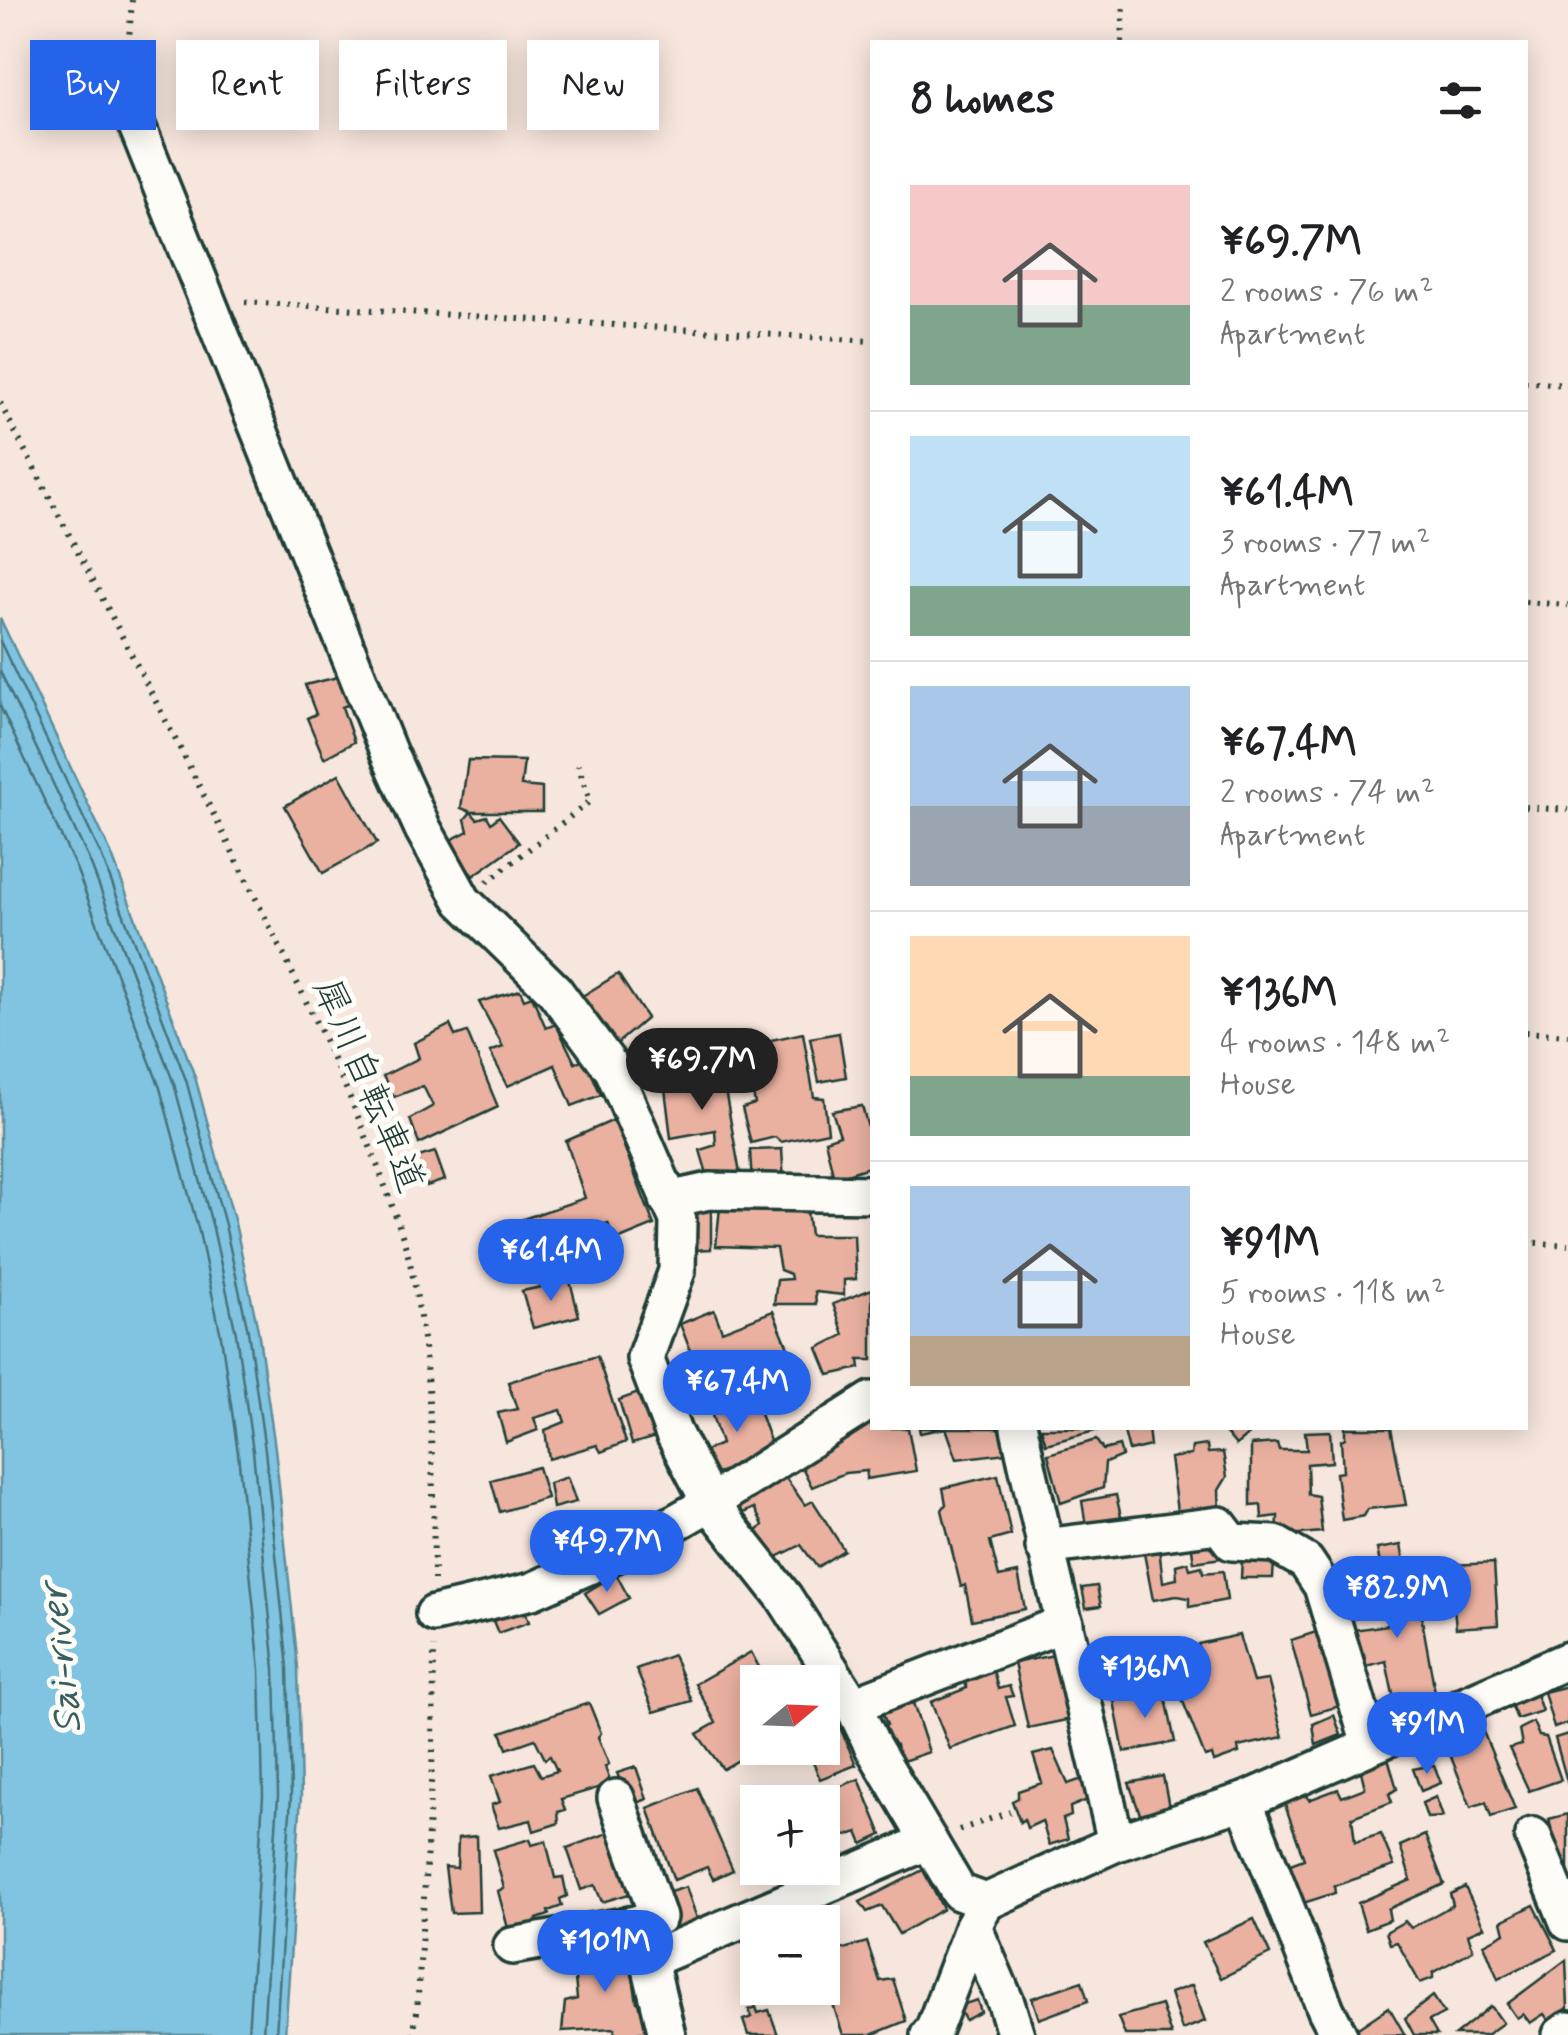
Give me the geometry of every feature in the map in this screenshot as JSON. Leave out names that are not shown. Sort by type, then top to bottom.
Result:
[{"type":"street","points":[[139,130],[422,829],[463,901],[554,990],[613,1070],[678,1220],[677,1270],[646,1358],[673,1432],[710,1503],[784,1598],[854,1705],[958,1892],[980,1914],[1016,2035]]},
{"type":"street","points":[[668,1200],[709,1191],[870,1194]]},
{"type":"street","points":[[434,1614],[532,1592],[636,1545],[870,1401]]},
{"type":"street","points":[[1019,1430],[1116,1843]]},
{"type":"street","points":[[1044,1547],[1218,1526],[1232,1542],[1275,1544],[1306,1562],[1322,1586],[1370,1745]]},
{"type":"street","points":[[854,1705],[1064,1623]]},
{"type":"street","points":[[929,2035],[980,1914],[1116,1843],[1244,1800],[1568,1660]]},
{"type":"street","points":[[512,1946],[658,1917],[616,1798]]},
{"type":"street","points":[[1244,1800],[1339,2035]]},
{"type":"street","points":[[1534,1836],[1568,1922]]},
{"type":"street","points":[[650,1960],[928,1841]]},
{"type":"street","points":[[636,1924],[650,1960],[667,2035]]},
{"type":"street","points":[[1561,2035],[1568,2030]]},
{"type":"path","points":[[129,40],[132,0]]},
{"type":"path","points":[[1122,40],[1124,0]]},
{"type":"path","points":[[207,300],[870,341]]},
{"type":"path","points":[[1528,382],[1568,385]]},
{"type":"path","name":"犀川自転車道","points":[[0,403],[136,663],[330,1050],[360,1120],[410,1263],[426,1356],[433,1455],[434,1614],[433,1750],[413,2035]]},
{"type":"path","points":[[1528,602],[1568,605]]},
{"type":"path","points":[[463,901],[590,800],[578,766]]},
{"type":"path","points":[[1528,808],[1568,810]]},
{"type":"path","points":[[1528,1032],[1568,1035]]},
{"type":"path","points":[[1528,1242],[1568,1245]]},
{"type":"path","points":[[928,1841],[1010,1812]]},
{"type":"water","name":"Sai-river","points":[[0,618],[111,853],[195,1077],[235,1223],[258,1330],[298,1667],[301,1796],[285,2035],[0,2035]]},
{"type":"building","points":[[346,675],[355,702],[342,707],[354,742],[324,758],[307,718],[316,714],[305,685]]},
{"type":"building","points":[[468,760],[524,761],[521,786],[542,788],[542,812],[471,812],[461,808]]},
{"type":"building","points":[[339,774],[377,843],[323,873],[285,806]]},
{"type":"building","points":[[471,812],[477,819],[487,816],[491,823],[499,816],[519,843],[473,876],[447,842],[468,831],[465,819]]},
{"type":"building","points":[[618,974],[647,1018],[613,1047],[579,998]]},
{"type":"building","points":[[520,990],[524,999],[532,996],[546,1028],[556,1024],[575,1063],[585,1058],[601,1095],[572,1106],[555,1065],[508,1086],[490,1052],[503,1047],[479,1002]]},
{"type":"building","points":[[450,1025],[455,1036],[467,1032],[498,1107],[419,1144],[410,1119],[433,1106],[423,1086],[394,1097],[383,1076],[419,1058],[414,1043]]},
{"type":"building","points":[[803,1033],[814,1097],[824,1098],[828,1132],[781,1142],[775,1137],[751,1143],[742,1108],[755,1104],[744,1046]]},
{"type":"building","points":[[839,1033],[846,1077],[819,1082],[810,1038]]},
{"type":"building","points":[[719,1057],[741,1179],[710,1184],[700,1150],[716,1145],[715,1130],[671,1138],[662,1064]]},
{"type":"building","points":[[862,1106],[870,1135],[870,1167],[834,1178],[825,1140],[840,1135],[832,1111]]},
{"type":"building","points":[[614,1120],[654,1225],[615,1241],[608,1223],[536,1253],[520,1220],[585,1198],[566,1141]]},
{"type":"building","points":[[782,1149],[784,1184],[752,1184],[750,1150]]},
{"type":"building","points":[[435,1152],[445,1180],[427,1186],[415,1158]]},
{"type":"building","points":[[693,1207],[711,1208],[711,1249],[693,1250]]},
{"type":"building","points":[[720,1207],[807,1210],[810,1235],[854,1235],[856,1279],[844,1280],[844,1295],[815,1292],[816,1304],[774,1304],[777,1280],[791,1279],[790,1274],[780,1270],[776,1248],[716,1246]]},
{"type":"building","points":[[570,1281],[579,1316],[533,1328],[522,1291]]},
{"type":"building","points":[[870,1290],[870,1360],[859,1360],[860,1368],[829,1375],[818,1348],[844,1335],[833,1304]]},
{"type":"building","points":[[714,1310],[722,1331],[773,1311],[797,1369],[707,1403],[694,1377],[705,1370],[699,1352],[692,1355],[680,1324]]},
{"type":"building","points":[[597,1356],[626,1442],[601,1452],[597,1445],[549,1459],[545,1430],[565,1422],[561,1410],[534,1418],[538,1430],[506,1442],[498,1413],[517,1409],[508,1382]]},
{"type":"building","points":[[641,1392],[659,1436],[632,1444],[619,1400]]},
{"type":"building","points":[[752,1392],[773,1449],[711,1477],[698,1454],[721,1444],[710,1409]]},
{"type":"building","points":[[870,1420],[870,1430],[908,1430],[916,1471],[866,1479],[867,1471],[845,1473],[812,1487],[800,1463]]},
{"type":"building","points":[[947,1430],[1002,1430],[1007,1453],[957,1459]]},
{"type":"building","points":[[1042,1430],[1098,1430],[1046,1444]]},
{"type":"building","points":[[1124,1430],[1148,1430],[1150,1446],[1129,1451]]},
{"type":"building","points":[[1228,1430],[1254,1430],[1236,1445],[1225,1432]]},
{"type":"building","points":[[1345,1430],[1391,1430],[1406,1505],[1368,1509],[1364,1516],[1342,1520],[1336,1473],[1343,1472],[1341,1440]]},
{"type":"building","points":[[1330,1431],[1332,1462],[1307,1464],[1308,1494],[1318,1496],[1322,1532],[1277,1536],[1278,1516],[1262,1518],[1261,1505],[1251,1506],[1251,1445],[1277,1443],[1279,1450],[1307,1450],[1305,1432]]},
{"type":"building","points":[[1096,1440],[1103,1450],[1119,1446],[1122,1456],[1105,1463],[1103,1488],[1061,1503],[1048,1454]]},
{"type":"building","points":[[1207,1445],[1208,1453],[1223,1452],[1227,1477],[1219,1490],[1220,1516],[1178,1519],[1170,1458],[1191,1455],[1192,1447]]},
{"type":"building","points":[[538,1467],[547,1498],[500,1512],[491,1480]]},
{"type":"building","points":[[780,1470],[805,1505],[813,1501],[844,1550],[817,1567],[801,1545],[769,1561],[754,1535],[763,1525],[754,1508],[739,1515],[731,1507]]},
{"type":"building","points":[[998,1475],[1011,1535],[990,1541],[999,1577],[1018,1573],[1025,1609],[972,1620],[942,1510],[946,1504],[943,1488]]},
{"type":"building","points":[[567,1477],[576,1502],[553,1508],[549,1483]]},
{"type":"building","points":[[1116,1495],[1122,1521],[1086,1526],[1082,1501]]},
{"type":"building","points":[[1219,1538],[1222,1558],[1194,1562],[1191,1542]]},
{"type":"building","points":[[1401,1545],[1405,1567],[1382,1574],[1377,1549]]},
{"type":"building","points":[[1143,1548],[1159,1548],[1163,1582],[1177,1579],[1176,1565],[1188,1562],[1190,1569],[1202,1566],[1203,1573],[1223,1571],[1227,1600],[1189,1607],[1189,1598],[1153,1600]]},
{"type":"building","points":[[1242,1558],[1274,1560],[1273,1578],[1241,1578]]},
{"type":"building","points":[[1494,1563],[1498,1625],[1456,1628],[1450,1565]]},
{"type":"building","points":[[616,1574],[629,1598],[599,1614],[585,1593]]},
{"type":"building","points":[[1415,1581],[1437,1703],[1396,1709],[1386,1661],[1366,1666],[1364,1654],[1356,1655],[1353,1630],[1388,1625],[1385,1610],[1356,1615],[1351,1588]]},
{"type":"building","points":[[1097,1586],[1101,1606],[1086,1608],[1082,1588]]},
{"type":"building","points":[[524,1607],[529,1622],[498,1633],[493,1621]]},
{"type":"building","points":[[1316,1632],[1340,1706],[1311,1714],[1291,1640]]},
{"type":"building","points":[[1239,1635],[1253,1682],[1268,1680],[1283,1737],[1238,1747],[1239,1753],[1214,1762],[1212,1755],[1205,1757],[1180,1694],[1190,1690],[1187,1682],[1203,1676],[1198,1644]]},
{"type":"building","points":[[751,1652],[758,1665],[740,1665],[740,1759],[723,1769],[697,1734],[716,1723],[695,1684]]},
{"type":"building","points":[[673,1655],[692,1701],[654,1712],[636,1669]]},
{"type":"building","points":[[1054,1655],[1071,1719],[1028,1728],[1014,1663]]},
{"type":"building","points":[[976,1669],[979,1675],[993,1670],[998,1689],[1009,1686],[1013,1696],[1006,1697],[1015,1726],[950,1749],[931,1702],[967,1688],[962,1675]]},
{"type":"building","points":[[1568,1686],[1568,1723],[1554,1728],[1544,1692]]},
{"type":"building","points":[[1164,1688],[1175,1742],[1124,1752],[1114,1701]]},
{"type":"building","points":[[1535,1691],[1542,1711],[1517,1719],[1509,1700]]},
{"type":"building","points":[[912,1700],[929,1752],[900,1762],[896,1745],[888,1748],[882,1712]]},
{"type":"building","points":[[589,1703],[601,1733],[598,1737],[609,1764],[605,1767],[611,1784],[561,1799],[565,1810],[558,1812],[559,1823],[534,1831],[531,1820],[499,1828],[491,1805],[500,1802],[491,1776],[534,1763],[541,1776],[557,1771],[550,1756],[545,1759],[535,1739],[507,1749],[501,1732]]},
{"type":"building","points":[[1334,1715],[1341,1735],[1316,1745],[1313,1724]]},
{"type":"building","points":[[1477,1717],[1515,1809],[1491,1817],[1486,1802],[1471,1807],[1441,1732]]},
{"type":"building","points":[[1533,1722],[1539,1736],[1546,1737],[1561,1780],[1529,1791],[1509,1748],[1522,1745],[1519,1729]]},
{"type":"building","points":[[840,1727],[856,1765],[820,1779],[814,1765],[840,1765]]},
{"type":"building","points":[[1568,1734],[1568,1785],[1555,1738]]},
{"type":"building","points":[[1053,1750],[1068,1784],[1085,1778],[1095,1797],[1070,1807],[1071,1816],[1063,1819],[1068,1839],[1049,1845],[1042,1821],[1027,1828],[1024,1819],[1020,1822],[1012,1801],[1018,1798],[1018,1791],[1042,1783],[1033,1755]]},
{"type":"building","points":[[1388,1758],[1397,1789],[1389,1794],[1392,1802],[1352,1817],[1355,1842],[1381,1834],[1394,1866],[1334,1886],[1335,1893],[1297,1905],[1282,1867],[1304,1859],[1284,1802],[1306,1792],[1309,1800],[1338,1789],[1342,1797],[1365,1788],[1360,1767]]},
{"type":"building","points":[[1434,1765],[1441,1783],[1421,1791],[1413,1769]]},
{"type":"building","points":[[636,1767],[647,1799],[630,1806],[617,1773]]},
{"type":"building","points":[[1163,1776],[1169,1807],[1140,1814],[1129,1783]]},
{"type":"building","points":[[859,1779],[882,1835],[863,1844],[858,1832],[840,1837],[840,1786]]},
{"type":"building","points":[[697,1788],[733,1870],[713,1879],[707,1867],[674,1880],[648,1808]]},
{"type":"building","points":[[1436,1797],[1443,1817],[1427,1818],[1422,1803]]},
{"type":"building","points":[[1568,1814],[1568,1875],[1560,1877],[1546,1839],[1553,1836],[1549,1819]]},
{"type":"building","points":[[616,1830],[636,1892],[602,1902],[595,1885],[581,1890],[567,1848]]},
{"type":"building","points":[[1425,1835],[1444,1884],[1388,1909],[1390,1920],[1366,1929],[1358,1903],[1411,1880],[1400,1846]]},
{"type":"building","points":[[477,1836],[479,1912],[451,1913],[445,1867],[457,1868],[458,1838]]},
{"type":"building","points":[[530,1839],[532,1845],[546,1841],[555,1878],[563,1877],[567,1896],[560,1899],[562,1906],[548,1911],[549,1915],[509,1932],[498,1891],[504,1888],[493,1850]]},
{"type":"building","points":[[923,1870],[943,1909],[899,1934],[882,1906],[867,1912],[860,1902]]},
{"type":"building","points":[[686,1887],[698,1921],[673,1931],[660,1895]]},
{"type":"building","points":[[1465,1887],[1484,1927],[1468,1934],[1473,1950],[1420,1983],[1397,1942],[1390,1944],[1386,1932],[1405,1921],[1411,1928],[1453,1905],[1450,1894]]},
{"type":"building","points":[[1534,1905],[1557,1950],[1498,1979],[1484,1944],[1505,1933],[1502,1921]]},
{"type":"building","points":[[1254,1919],[1270,1954],[1221,1978],[1203,1942]]},
{"type":"building","points":[[867,1942],[880,1981],[893,1979],[906,2021],[871,2035],[843,2035],[833,2005],[840,2005],[840,1950]]},
{"type":"building","points":[[628,1947],[646,2031],[615,2035],[615,2028],[562,2031],[565,2002],[577,1999],[573,1958]]},
{"type":"building","points":[[1566,1960],[1568,2008],[1549,2021],[1544,2014],[1530,2023],[1523,2014],[1517,2018],[1507,2004]]},
{"type":"building","points":[[1082,1981],[1088,2001],[1039,2019],[1032,1998]]},
{"type":"building","points":[[1192,1985],[1205,2021],[1182,2030],[1170,1993]]},
{"type":"building","points":[[1433,1996],[1444,2013],[1429,2021],[1437,2035],[1414,2035],[1405,2018]]},
{"type":"building","points":[[977,2000],[981,2012],[965,2020],[958,2006]]},
{"type":"building","points":[[1161,2005],[1171,2035],[1125,2035],[1118,2017]]},
{"type":"building","points":[[1491,2006],[1503,2023],[1486,2035],[1455,2035]]},
{"type":"building","points":[[756,2007],[758,2013],[769,2010],[778,2035],[748,2035],[743,2020],[752,2017],[749,2010]]},
{"type":"building","points":[[1389,2007],[1405,2035],[1355,2035],[1358,2028]]}]
